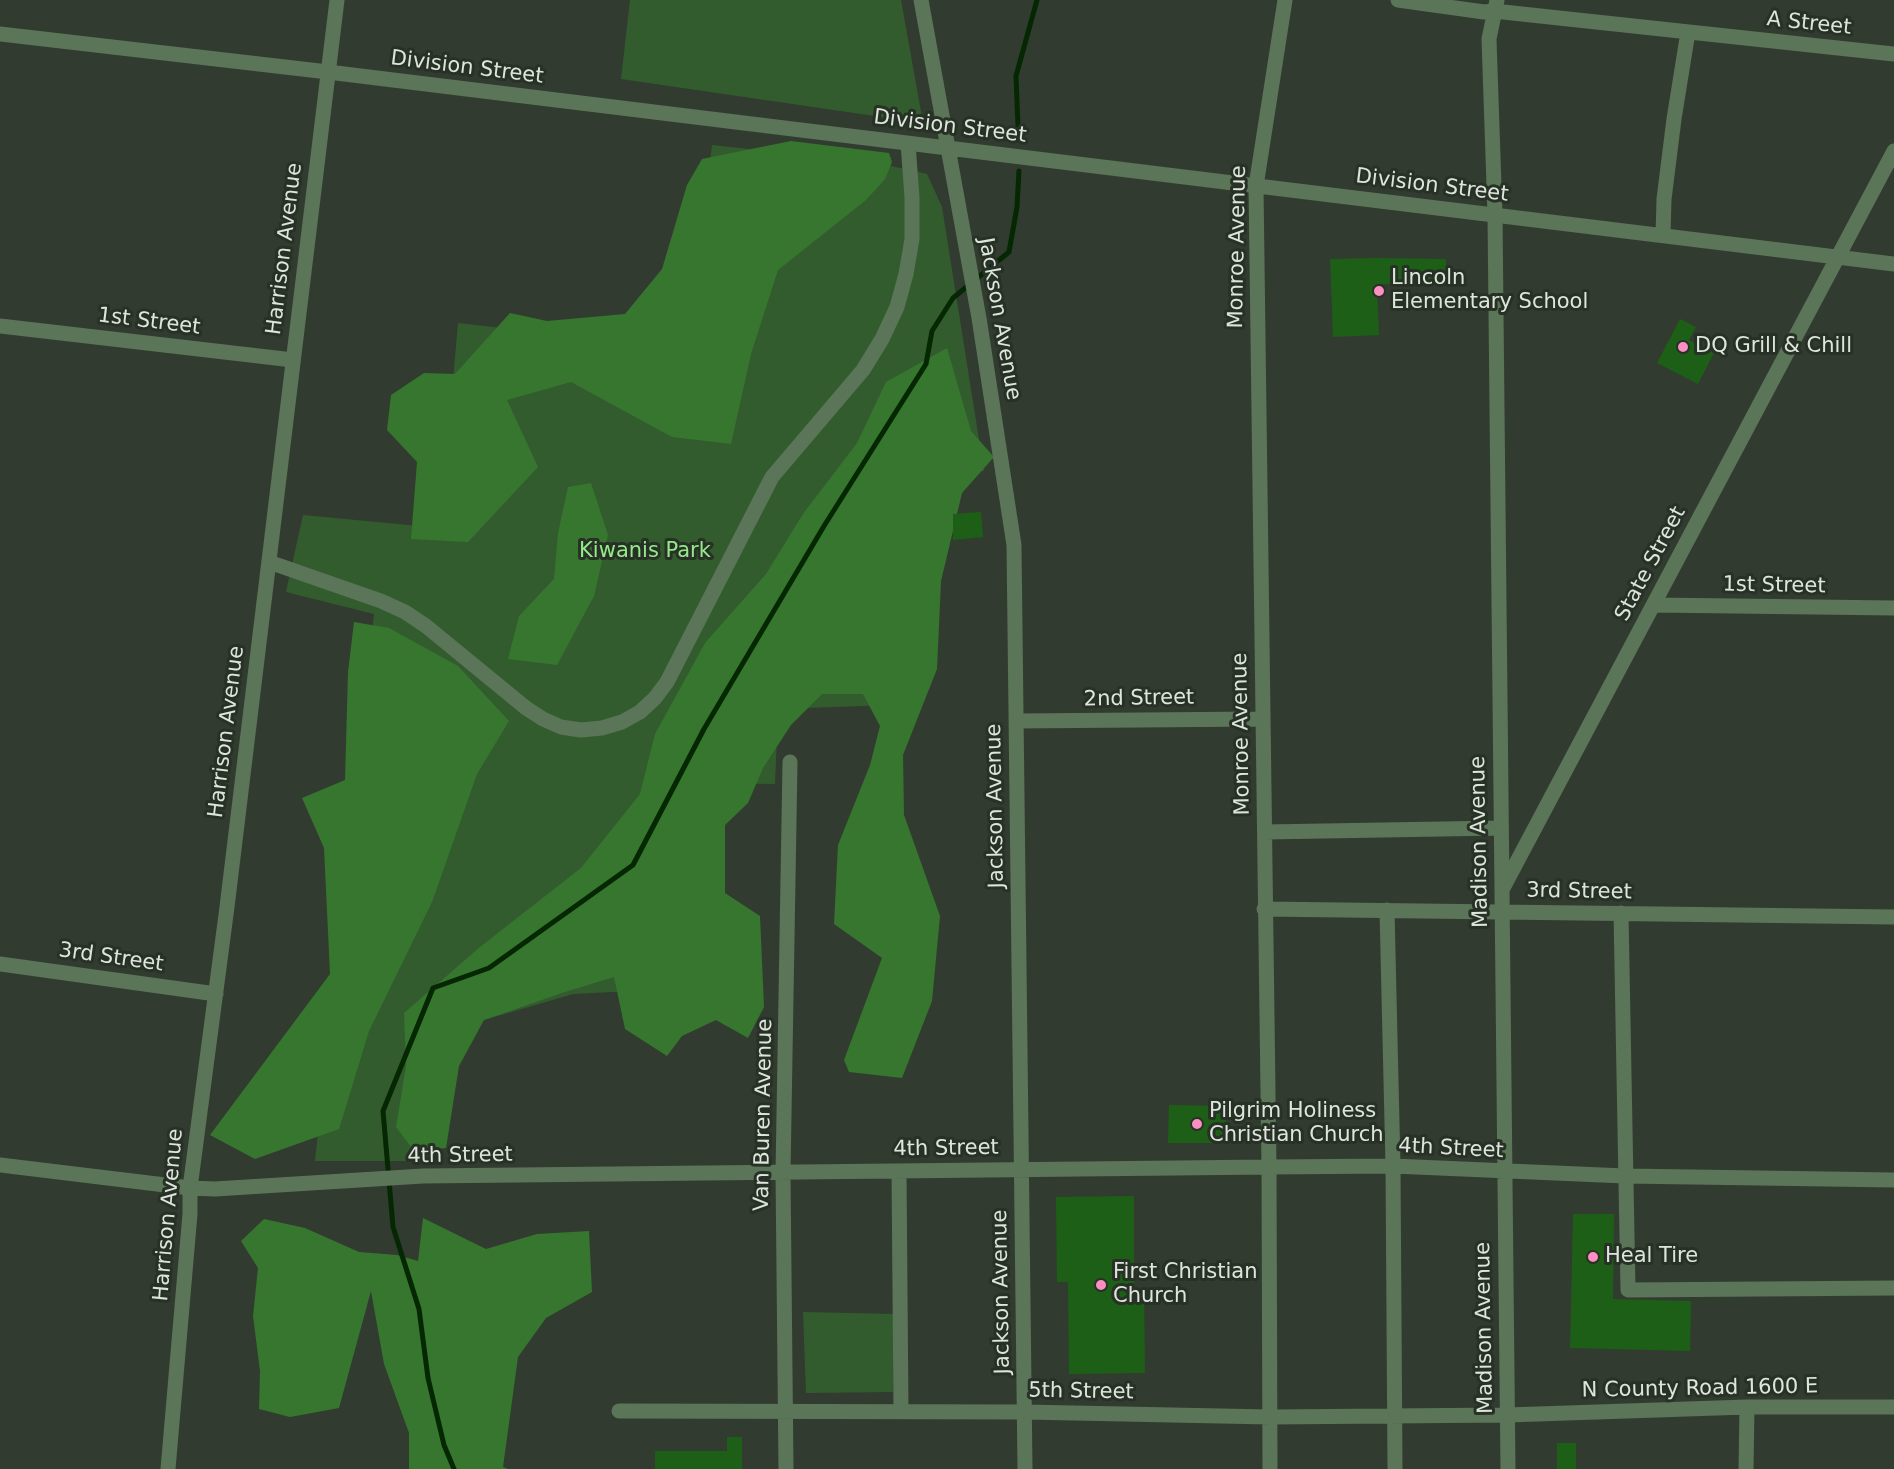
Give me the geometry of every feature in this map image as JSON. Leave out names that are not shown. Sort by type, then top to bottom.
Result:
[{"type":"street","name":"Harrison Avenue","points":[[168,1469],[190,1214],[190,1188],[216,994],[337,0]]},
{"type":"street","name":"Jackson Avenue","points":[[921,0],[979,318],[1014,545],[1025,1469]]},
{"type":"street","name":"Monroe Avenue","points":[[1270,1469],[1269,1167],[1256,186],[1285,0]]},
{"type":"street","name":"A Street","points":[[1398,0],[1484,12],[1495,6],[1688,32],[1894,54]]},
{"type":"street","name":"Madison Avenue","points":[[1495,6],[1489,39],[1495,215],[1503,1173],[1508,1469]]},
{"type":"street","points":[[1662,235],[1674,119],[1688,32]]},
{"type":"street","name":"Division Street","points":[[0,34],[328,72],[1894,264]]},
{"type":"street","points":[[269,562],[381,601],[405,612],[426,626],[543,720],[581,730],[602,728],[622,722],[640,712],[655,698],[666,682],[771,477],[863,370],[882,339],[897,307],[912,239],[908,143]]},
{"type":"street","name":"State Street","points":[[1502,891],[1894,151]]},
{"type":"street","name":"1st Street","points":[[0,326],[293,360]]},
{"type":"street","name":"1st Street","points":[[1653,605],[1894,608]]},
{"type":"street","name":"2nd Street","points":[[1016,721],[1262,719]]},
{"type":"street","name":"Van Buren Avenue","points":[[786,1469],[783,1173],[790,762]]},
{"type":"street","points":[[1265,832],[1501,828]]},
{"type":"street","name":"3rd Street","points":[[1264,909],[1894,917]]},
{"type":"street","points":[[1387,910],[1393,1166],[1395,1469]]},
{"type":"street","points":[[1621,913],[1624,1176],[1628,1290],[1894,1288]]},
{"type":"street","name":"3rd Street","points":[[0,964],[216,994]]},
{"type":"street","name":"4th Street","points":[[0,1165],[215,1189],[423,1176],[783,1173],[1021,1168],[1393,1166],[1503,1173],[1894,1180]]},
{"type":"street","points":[[899,1171],[901,1411]]},
{"type":"street","points":[[1746,1469],[1747,1407]]},
{"type":"street","name":"N County Road 1600 E","points":[[1507,1415],[1747,1407],[1894,1407]]},
{"type":"street","name":"5th Street","points":[[619,1411],[1025,1412],[1270,1417],[1507,1415]]},
{"type":"green space","points":[[630,0],[901,0],[923,123],[621,79]]},
{"type":"green space","points":[[791,141],[889,153],[892,162],[885,179],[866,200],[778,270],[751,354],[731,444],[672,437],[571,382],[507,400],[538,467],[468,542],[411,539],[417,462],[387,430],[391,395],[424,373],[455,374],[510,313],[547,321],[625,314],[662,269],[687,185],[702,159]]},
{"type":"green space","name":"Kiwanis Park","points":[[712,145],[882,164],[927,174],[942,207],[984,471],[929,467],[888,705],[778,709],[775,784],[706,783],[693,994],[613,992],[573,994],[484,1020],[443,1050],[436,1110],[434,1161],[315,1161],[374,614],[286,592],[303,515],[440,528],[458,323],[688,349]]},
{"type":"green space","points":[[947,348],[971,431],[994,457],[962,493],[941,581],[937,669],[903,755],[904,815],[940,916],[932,1001],[902,1078],[849,1072],[844,1060],[882,958],[834,924],[838,845],[870,765],[880,726],[863,694],[822,694],[791,725],[763,768],[748,803],[725,825],[725,893],[760,916],[764,1007],[748,1038],[716,1020],[682,1036],[667,1056],[625,1029],[614,977],[565,992],[484,1020],[459,1066],[446,1148],[414,1151],[396,1127],[406,1066],[404,1013],[480,947],[581,868],[640,794],[655,734],[705,643],[766,574],[803,514],[857,443],[886,382]]},
{"type":"green space","points":[[591,483],[608,535],[594,596],[557,665],[508,659],[519,616],[554,579],[558,533],[568,487]]},
{"type":"green space","points":[[354,622],[389,628],[458,666],[509,721],[477,774],[432,902],[369,1031],[339,1129],[255,1159],[210,1135],[330,974],[324,848],[302,798],[345,780],[348,672]]},
{"type":"green space","points":[[423,1218],[486,1249],[537,1234],[589,1231],[592,1292],[546,1318],[518,1357],[503,1467],[508,1469],[409,1469],[409,1433],[384,1364],[371,1291],[339,1408],[290,1417],[259,1409],[260,1371],[253,1316],[258,1268],[241,1241],[264,1219],[305,1228],[359,1252],[397,1255],[418,1261]]},
{"type":"green space","points":[[803,1312],[894,1314],[893,1392],[806,1393]]},
{"type":"building","points":[[1330,259],[1446,259],[1446,284],[1377,284],[1379,335],[1333,337]]},
{"type":"building","name":"DQ Grill & Chill","points":[[1680,319],[1696,327],[1689,340],[1714,353],[1698,384],[1657,363]]},
{"type":"building","points":[[981,512],[983,537],[953,540],[953,514]]},
{"type":"building","name":"Pilgrim Holiness Christian Church","points":[[1169,1105],[1226,1106],[1226,1143],[1168,1143]]},
{"type":"building","name":"First Christian Church","points":[[1134,1196],[1134,1288],[1144,1288],[1145,1373],[1069,1374],[1068,1282],[1057,1282],[1056,1197]]},
{"type":"building","name":"Heal Tire","points":[[1573,1214],[1614,1214],[1613,1299],[1691,1301],[1690,1351],[1570,1348]]},
{"type":"building","points":[[727,1437],[742,1437],[742,1469],[655,1469],[655,1451],[727,1451]]},
{"type":"building","points":[[1557,1443],[1576,1443],[1576,1469],[1557,1469]]},
{"type":"waterway","points":[[1018,127],[1016,76],[1037,0]]},
{"type":"waterway","points":[[454,1469],[444,1445],[428,1378],[419,1309],[393,1227],[383,1111],[433,988],[489,968],[633,865],[704,729],[824,526],[926,364],[932,331],[953,298],[1009,252],[1017,207],[1019,171]]},
{"type":"place","name":"Lincoln Elementary School","points":[[1379,291]]},
{"type":"place","name":"DQ Grill & Chill","points":[[1683,347]]},
{"type":"place","name":"Pilgrim Holiness Christian Church","points":[[1197,1124]]},
{"type":"place","name":"Heal Tire","points":[[1593,1257]]},
{"type":"place","name":"First Christian Church","points":[[1101,1285]]}]
